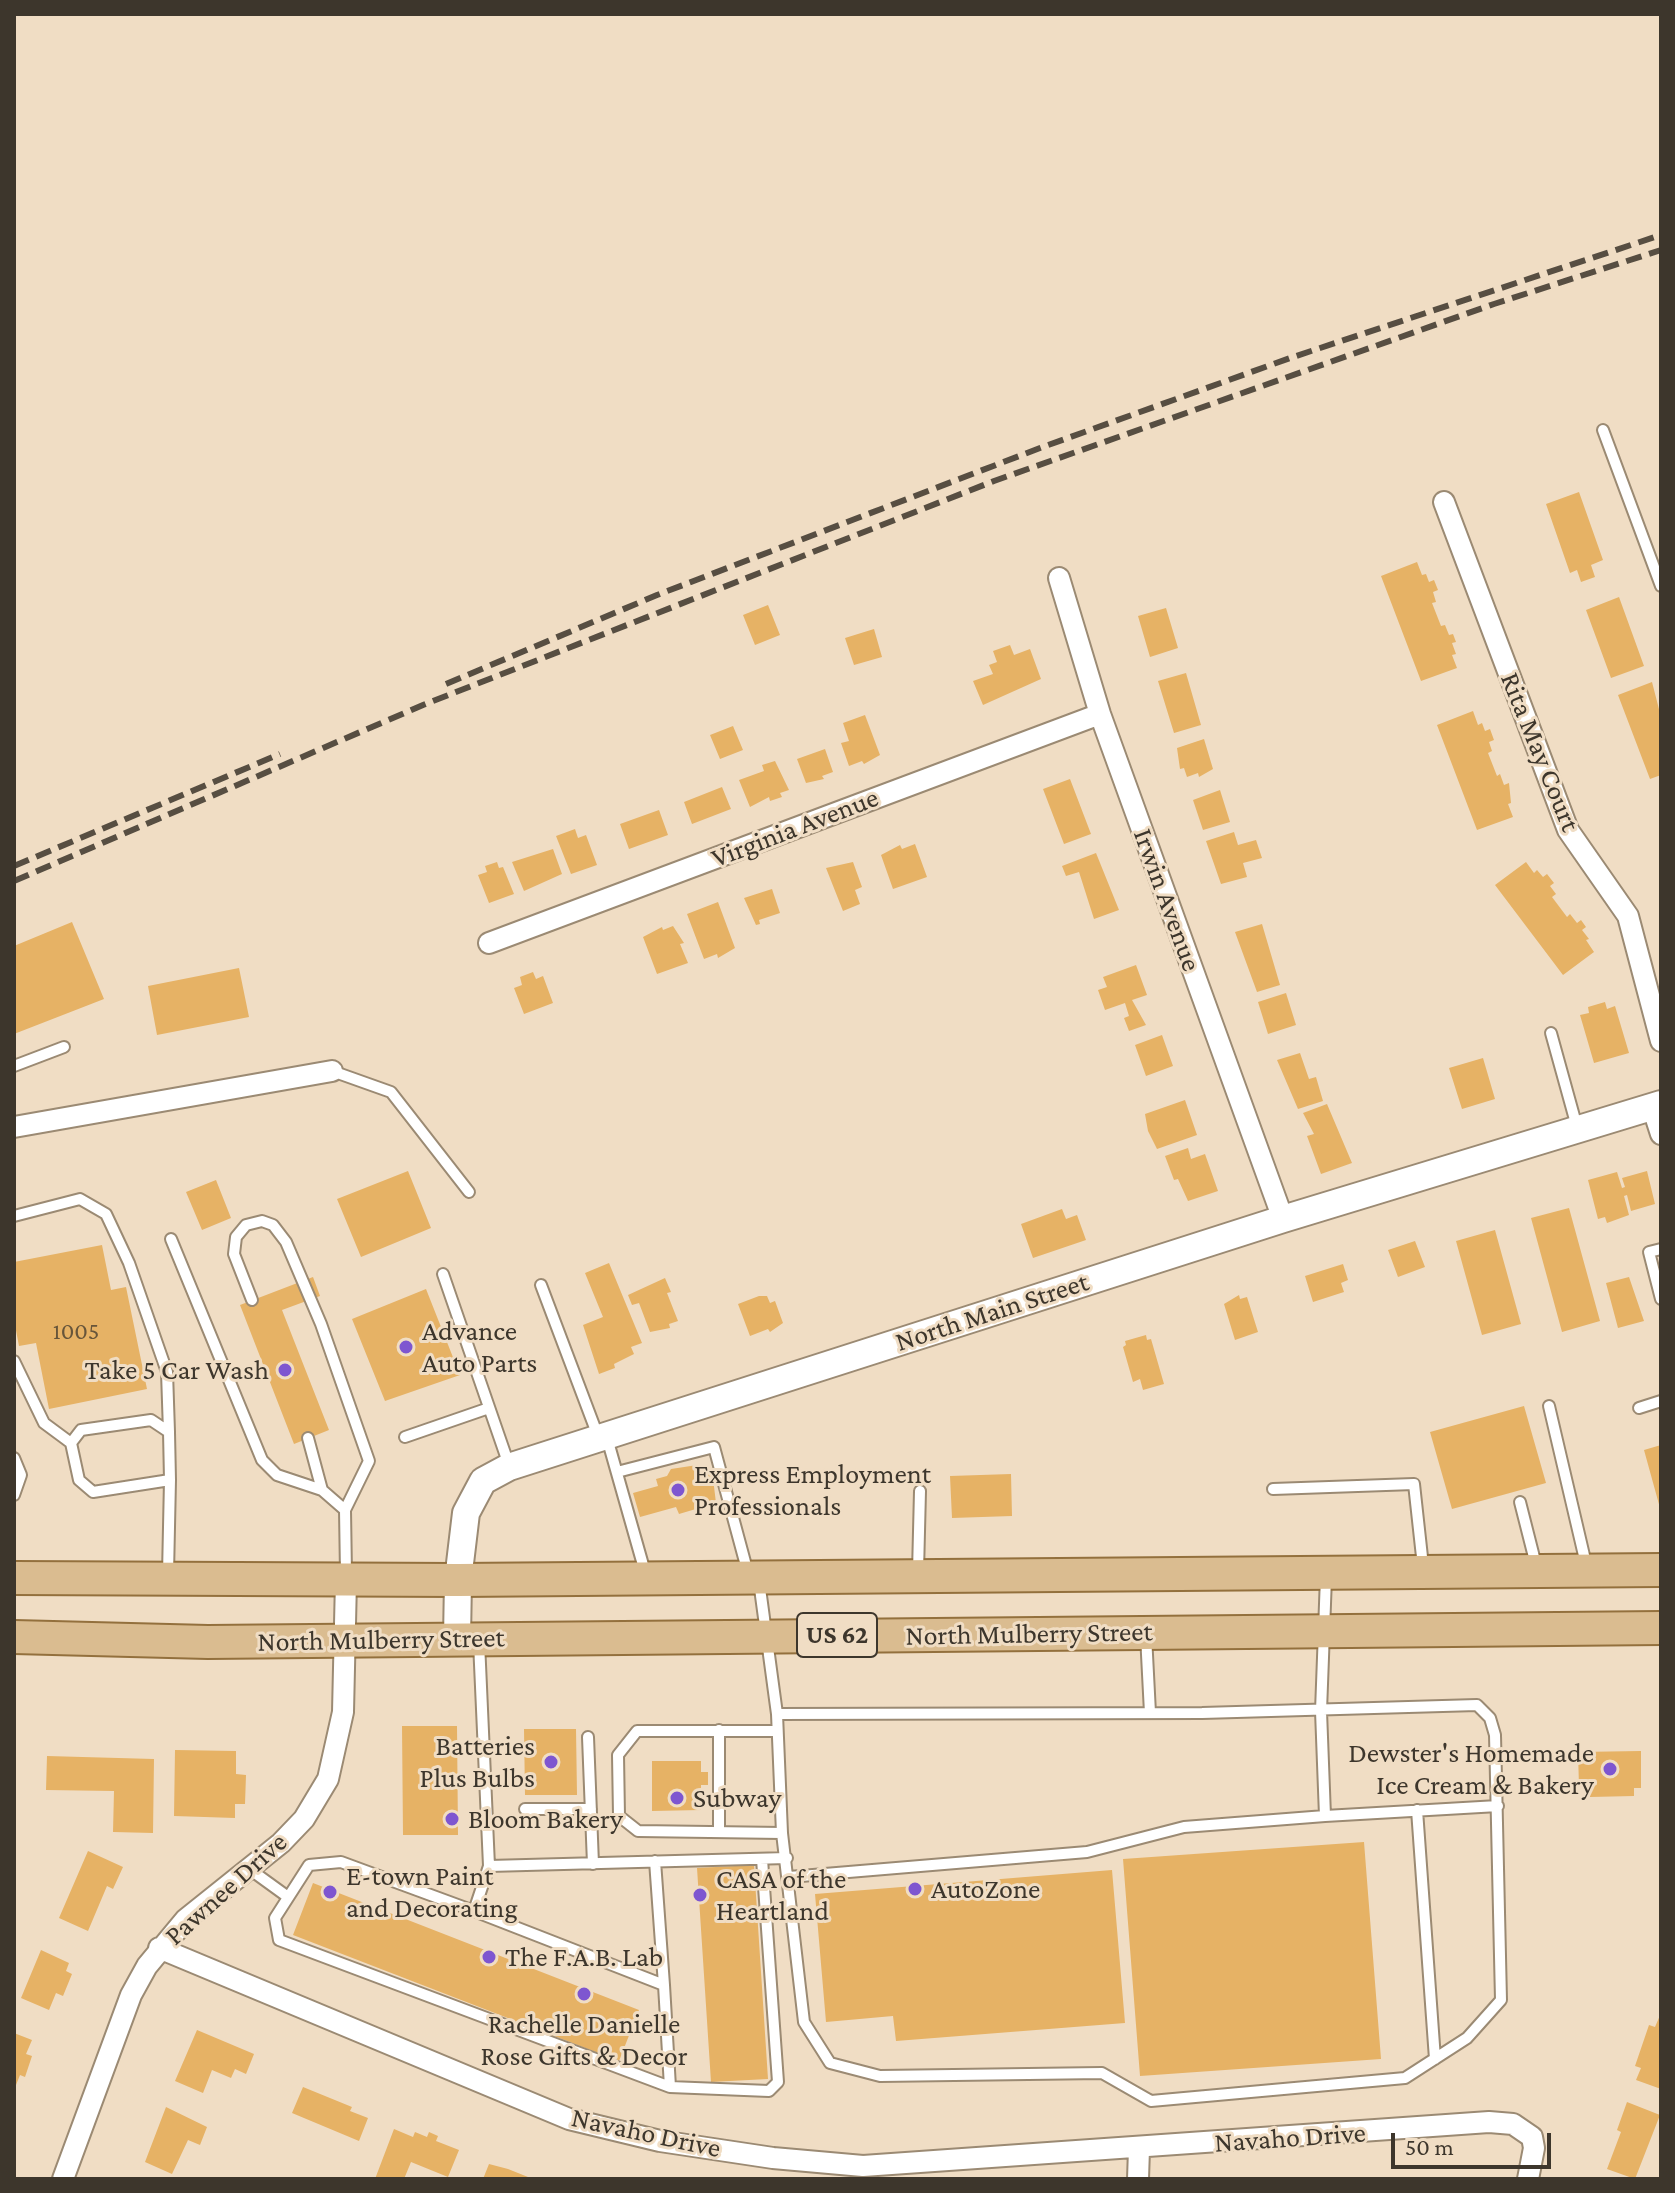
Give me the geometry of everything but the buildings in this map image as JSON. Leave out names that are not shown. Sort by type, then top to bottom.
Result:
[{"type":"main road","name":"North Mulberry Street","points":[[14,1578],[458,1580],[754,1575],[1661,1570]]},
{"type":"main road","name":"North Mulberry Street","points":[[14,1637],[346,1641],[1661,1628]]},
{"type":"street","name":"Rita May Court","points":[[1444,502],[1568,830],[1628,916],[1661,1041]]},
{"type":"street","name":"Irwin Avenue","points":[[1059,578],[1100,714],[1283,1219]]},
{"type":"street","name":"Virginia Avenue","points":[[489,943],[1100,714]]},
{"type":"street","points":[[14,1127],[332,1071]]},
{"type":"street","name":"North Main Street","points":[[468,1639],[458,1580],[462,1536],[472,1498],[483,1481],[509,1467],[1283,1219],[1657,1105]]},
{"type":"street","points":[[1657,1105],[1661,1134]]},
{"type":"street","name":"Pawnee Drive","points":[[63,2179],[131,1995],[159,1948],[209,1898],[281,1843],[304,1819],[328,1779],[343,1712],[346,1580]]},
{"type":"street","name":"Navaho Drive","points":[[159,1948],[569,2119],[623,2134],[773,2158],[863,2166],[1489,2122],[1513,2124],[1532,2137],[1534,2148],[1528,2179]]},
{"type":"street","points":[[1138,2179],[1139,2149]]},
{"type":"lane","points":[[1603,430],[1661,586]]},
{"type":"lane","points":[[1551,1033],[1577,1129]]},
{"type":"lane","points":[[14,1066],[64,1047]]},
{"type":"lane","points":[[332,1071],[391,1092],[469,1192]]},
{"type":"lane","points":[[14,1216],[80,1199],[106,1214],[129,1263],[167,1372],[170,1480],[168,1580]]},
{"type":"lane","points":[[252,1300],[234,1254],[236,1237],[246,1225],[262,1221],[273,1225],[286,1242],[321,1324],[369,1461],[345,1510],[346,1580]]},
{"type":"lane","points":[[171,1239],[262,1460],[277,1475],[322,1490],[345,1510]]},
{"type":"lane","points":[[1661,1249],[1649,1252],[1661,1299]]},
{"type":"lane","points":[[443,1274],[509,1467]]},
{"type":"lane","points":[[541,1285],[617,1472],[647,1578]]},
{"type":"lane","points":[[14,1361],[44,1423],[71,1443],[79,1480],[93,1492],[170,1480]]},
{"type":"lane","points":[[1639,1408],[1661,1401]]},
{"type":"lane","points":[[1549,1406],[1588,1570]]},
{"type":"lane","points":[[405,1437],[489,1408]]},
{"type":"lane","points":[[71,1443],[81,1430],[151,1420],[169,1432]]},
{"type":"lane","points":[[308,1438],[322,1490]]},
{"type":"lane","points":[[617,1472],[714,1447],[754,1575],[765,1636],[777,1714],[782,1833],[804,2022],[830,2063],[880,2076],[1102,2073],[1151,2101],[1405,2078],[1467,2038],[1501,2000],[1495,1735],[1490,1718],[1477,1705],[1321,1711],[777,1714]]},
{"type":"lane","points":[[14,1458],[21,1475],[14,1495]]},
{"type":"lane","points":[[1273,1489],[1414,1484],[1423,1572]]},
{"type":"lane","points":[[918,1574],[920,1491]]},
{"type":"lane","points":[[1520,1502],[1538,1571]]},
{"type":"lane","points":[[1325,1816],[1321,1711],[1326,1571]]},
{"type":"lane","points":[[1146,1632],[1150,1713]]},
{"type":"lane","points":[[468,1639],[489,1866],[474,1911]]},
{"type":"lane","points":[[719,1730],[719,1832]]},
{"type":"lane","points":[[776,1731],[637,1731],[618,1755],[619,1816],[638,1831],[782,1833]]},
{"type":"lane","points":[[588,1737],[593,1864]]},
{"type":"lane","points":[[789,1877],[1087,1852],[1184,1827],[1498,1806]]},
{"type":"lane","points":[[525,1809],[591,1809]]},
{"type":"lane","points":[[1417,1810],[1435,2059]]},
{"type":"lane","points":[[489,1866],[787,1858]]},
{"type":"lane","points":[[664,1985],[341,1862],[309,1865],[275,1918],[279,1940],[670,2087],[769,2091],[778,2082],[762,1859]]},
{"type":"lane","points":[[655,1861],[670,2087]]},
{"type":"lane","points":[[248,1868],[288,1897]]},
{"type":"railway","points":[[446,684],[657,595],[1040,448],[1290,358],[1661,235]]},
{"type":"railway","points":[[14,881],[423,705],[994,481],[1494,304],[1661,250]]},
{"type":"railway","points":[[14,866],[280,754]]},
{"type":"place","name":"Advance Auto Parts","points":[[406,1347]]},
{"type":"place","name":"Take 5 Car Wash","points":[[285,1370]]},
{"type":"place","name":"Express Employment Professionals","points":[[678,1490]]},
{"type":"place","name":"Batteries Plus Bulbs","points":[[551,1762]]},
{"type":"place","name":"Dewster's Homemade Ice Cream & Bakery","points":[[1610,1769]]},
{"type":"place","name":"Subway","points":[[677,1798]]},
{"type":"place","name":"Bloom Bakery","points":[[452,1819]]},
{"type":"place","name":"AutoZone","points":[[915,1889]]},
{"type":"place","name":"E-town Paint and Decorating","points":[[330,1892]]},
{"type":"place","name":"CASA of the Heartland","points":[[700,1895]]},
{"type":"place","name":"The F.A.B. Lab","points":[[489,1957]]},
{"type":"place","name":"Rachelle Danielle Rose Gifts & Decor","points":[[584,1994]]}]
